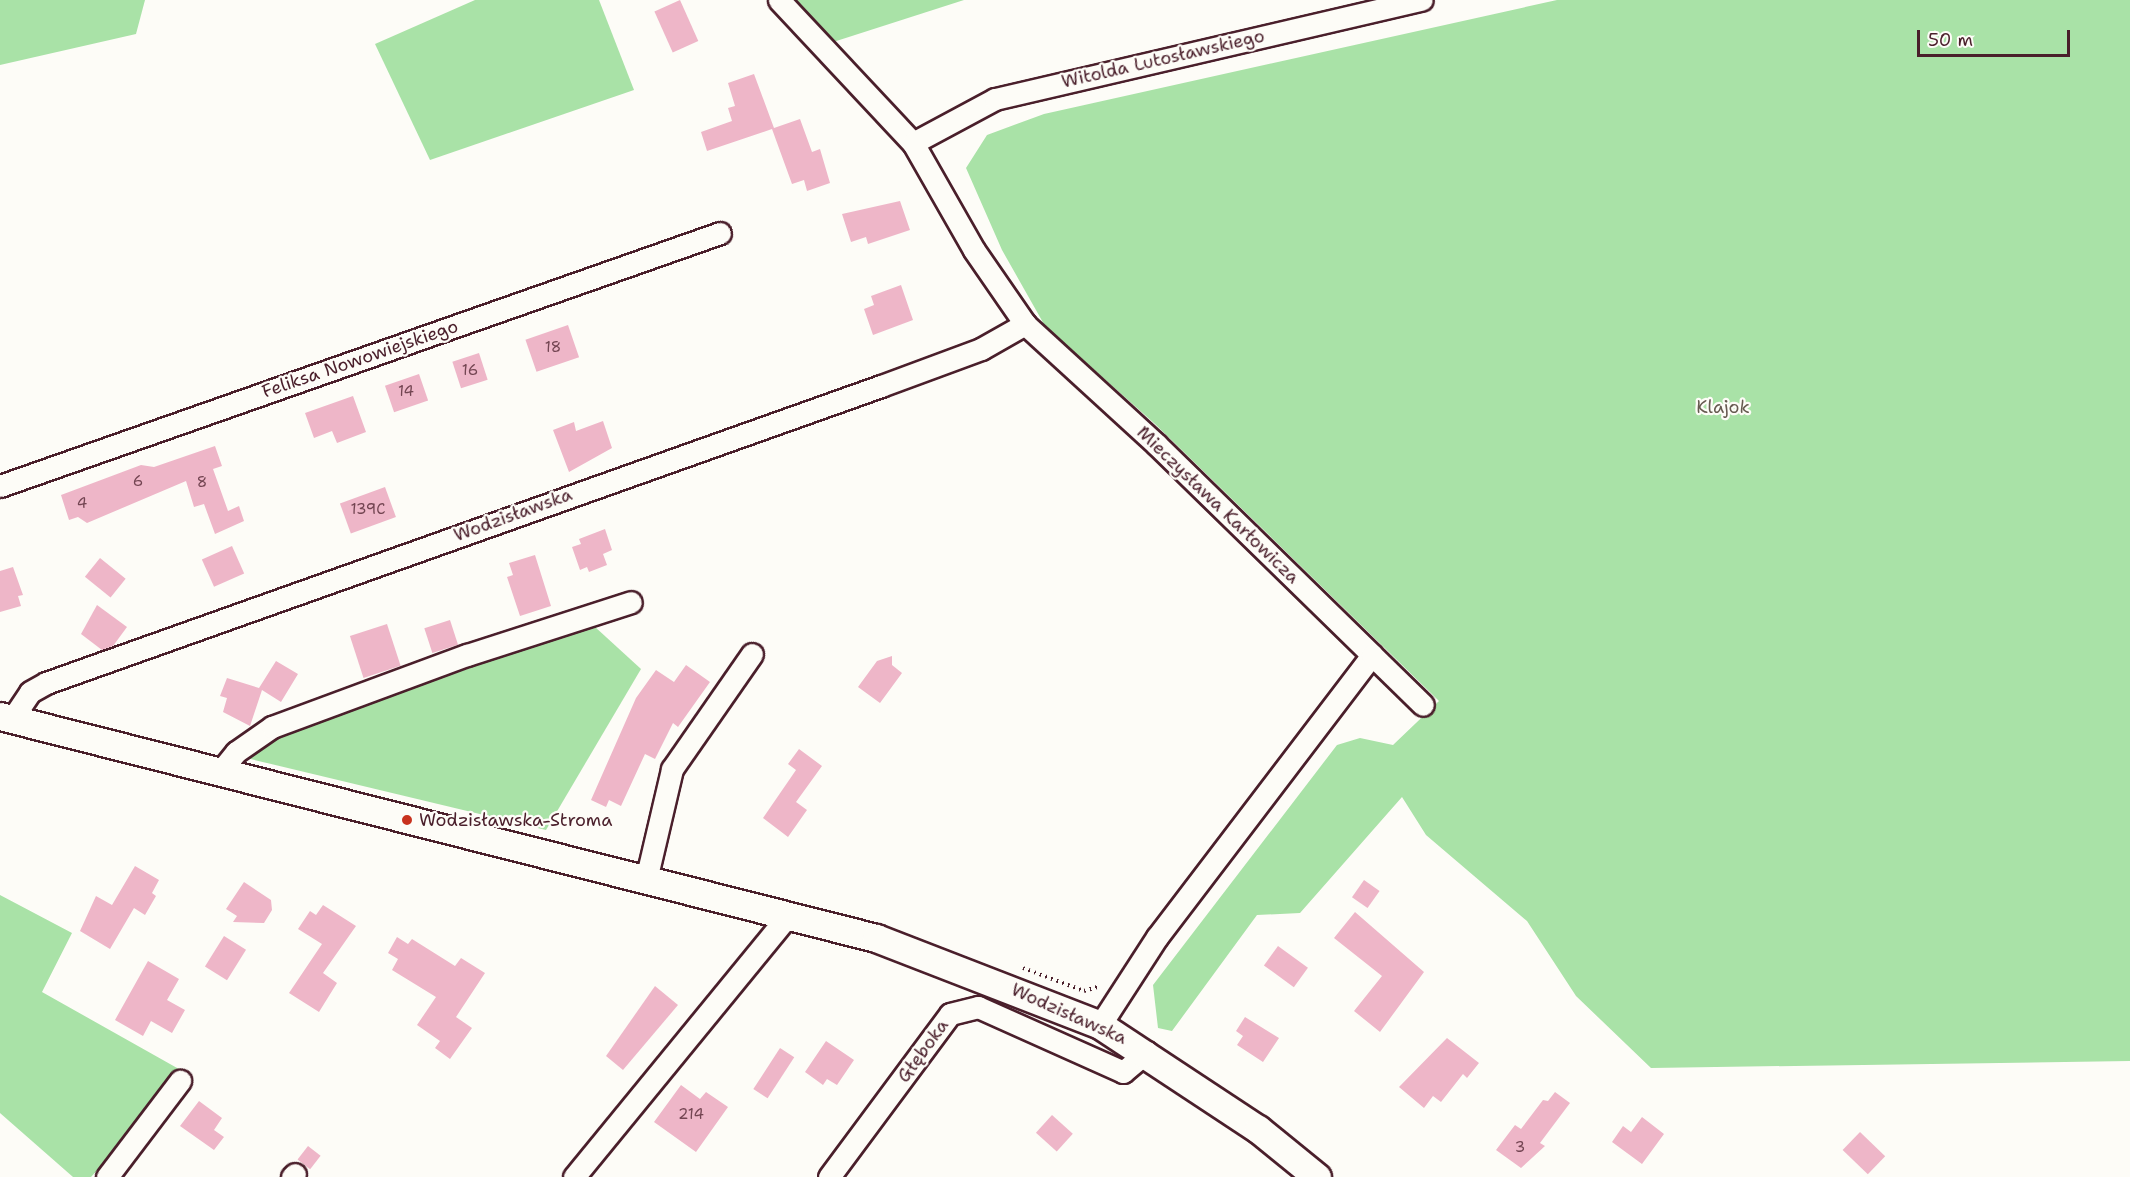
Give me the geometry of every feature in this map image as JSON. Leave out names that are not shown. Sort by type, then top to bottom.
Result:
[{"type":"main road","name":"Wodzisławska","points":[[6,718],[876,938],[1100,1025],[1147,1052],[1317,1177]]},
{"type":"street","name":"Mieczysława Karłowicza","points":[[779,0],[913,143],[974,250],[1025,324],[1156,444],[1424,705]]},
{"type":"street","name":"Witolda Lutosławskiego","points":[[913,143],[995,99],[1422,0]]},
{"type":"street","name":"Feliksa Nowowiejskiego","points":[[0,486],[720,233]]},
{"type":"street","name":"Wodzisławska","points":[[6,718],[30,692],[46,683],[893,382],[981,349],[1025,324]]},
{"type":"street","points":[[219,773],[236,752],[272,728],[468,655],[631,602]]},
{"type":"street","points":[[646,880],[672,769],[752,654]]},
{"type":"street","points":[[1100,1025],[1157,937],[1372,655]]},
{"type":"street","points":[[574,1177],[788,916]]},
{"type":"street","name":"Głęboka","points":[[829,1177],[950,1014],[978,1007],[1123,1072],[1147,1052]]},
{"type":"street","points":[[107,1177],[180,1082]]},
{"type":"green space","points":[[0,0],[145,0],[136,34],[0,65]]},
{"type":"green space","points":[[475,0],[599,0],[634,90],[430,160],[375,44]]},
{"type":"green space","points":[[796,0],[964,0],[827,44]]},
{"type":"green space","name":"Klajok","points":[[1557,0],[2130,0],[2130,1061],[1651,1068],[1576,996],[1527,921],[1426,835],[1402,797],[1300,913],[1257,915],[1172,1031],[1158,1028],[1153,985],[1337,745],[1360,738],[1393,745],[1439,701],[1155,424],[1045,326],[1002,250],[966,168],[987,135],[1044,114]]},
{"type":"green space","points":[[594,626],[641,669],[546,830],[242,757],[273,735]]},
{"type":"green space","points":[[0,895],[72,933],[42,992],[186,1073],[91,1177],[73,1177],[0,1113]]},
{"type":"building","points":[[680,0],[698,41],[673,52],[654,11]]},
{"type":"building","points":[[754,74],[774,128],[800,119],[812,152],[820,149],[830,183],[807,191],[804,180],[792,184],[772,129],[707,151],[701,132],[732,121],[728,108],[735,106],[728,83]]},
{"type":"building","points":[[900,201],[910,230],[868,244],[866,237],[851,242],[842,214]]},
{"type":"building","points":[[901,285],[913,320],[873,335],[864,309],[874,305],[871,296]]},
{"type":"building","points":[[568,325],[579,357],[537,372],[525,340]]},
{"type":"building","points":[[479,353],[488,380],[461,388],[452,362]]},
{"type":"building","points":[[419,374],[428,400],[394,412],[385,386]]},
{"type":"building","points":[[353,396],[366,432],[337,443],[332,431],[314,438],[305,413]]},
{"type":"building","points":[[603,421],[612,448],[569,472],[553,430],[574,422],[576,431]]},
{"type":"building","points":[[215,446],[222,466],[213,469],[228,511],[239,506],[244,521],[215,534],[204,504],[194,507],[186,481],[87,523],[78,517],[69,520],[61,495],[141,465],[154,467]]},
{"type":"building","points":[[385,487],[396,517],[351,533],[340,503]]},
{"type":"building","points":[[605,529],[612,550],[603,554],[607,565],[589,572],[587,567],[580,570],[572,547],[581,544],[579,539]]},
{"type":"building","points":[[232,546],[244,573],[214,587],[202,559]]},
{"type":"building","points":[[535,555],[551,606],[520,616],[507,577],[513,575],[509,563]]},
{"type":"building","points":[[100,558],[126,579],[111,597],[85,577]]},
{"type":"building","points":[[13,567],[23,595],[18,596],[21,606],[0,612],[0,571]]},
{"type":"building","points":[[97,605],[127,627],[113,646],[102,650],[81,634]]},
{"type":"building","points":[[450,620],[458,645],[432,653],[424,628]]},
{"type":"building","points":[[387,624],[401,666],[364,678],[350,636]]},
{"type":"building","points":[[892,656],[892,665],[902,673],[880,703],[858,687],[877,661]]},
{"type":"building","points":[[276,661],[298,674],[281,702],[262,690],[250,726],[223,712],[227,698],[220,696],[227,678],[259,688]]},
{"type":"building","points":[[686,665],[710,682],[678,727],[673,723],[655,759],[645,754],[621,806],[609,800],[606,807],[591,800],[636,698],[656,670],[674,682]]},
{"type":"building","points":[[799,749],[822,766],[796,802],[807,810],[788,837],[763,818],[796,770],[788,764]]},
{"type":"building","points":[[135,866],[159,880],[152,893],[156,896],[145,915],[134,908],[110,949],[80,931],[96,896],[112,905]]},
{"type":"building","points":[[1364,880],[1380,891],[1368,908],[1352,897]]},
{"type":"building","points":[[244,882],[271,900],[272,910],[264,923],[233,922],[237,916],[226,909]]},
{"type":"building","points":[[323,905],[356,926],[323,973],[337,983],[319,1012],[289,993],[322,944],[298,929],[310,911],[316,915]]},
{"type":"building","points":[[1355,912],[1424,972],[1380,1032],[1354,1011],[1382,976],[1334,938]]},
{"type":"building","points":[[224,936],[246,950],[227,980],[205,967]]},
{"type":"building","points":[[397,937],[408,944],[412,939],[455,966],[461,958],[485,973],[456,1017],[472,1028],[450,1059],[435,1048],[440,1041],[417,1025],[436,997],[392,970],[398,959],[388,953]]},
{"type":"building","points":[[1278,946],[1308,968],[1294,987],[1264,965]]},
{"type":"building","points":[[148,961],[179,979],[167,1000],[185,1010],[172,1033],[151,1021],[143,1036],[115,1020]]},
{"type":"building","points":[[655,986],[678,1005],[623,1070],[606,1056]]},
{"type":"building","points":[[1245,1017],[1279,1038],[1263,1062],[1237,1045],[1243,1036],[1236,1031]]},
{"type":"building","points":[[1447,1038],[1479,1063],[1467,1078],[1463,1074],[1441,1102],[1433,1096],[1424,1108],[1399,1087]]},
{"type":"building","points":[[826,1041],[854,1060],[837,1085],[827,1079],[823,1085],[805,1072]]},
{"type":"building","points":[[780,1048],[794,1057],[768,1098],[753,1089]]},
{"type":"building","points":[[681,1085],[700,1099],[706,1092],[728,1107],[696,1152],[654,1122]]},
{"type":"building","points":[[1555,1092],[1570,1103],[1540,1143],[1545,1146],[1521,1168],[1496,1150],[1515,1125],[1521,1129],[1543,1100],[1548,1101]]},
{"type":"building","points":[[199,1101],[222,1118],[214,1130],[224,1137],[214,1150],[180,1126]]},
{"type":"building","points":[[1052,1115],[1073,1134],[1057,1152],[1036,1133]]},
{"type":"building","points":[[1642,1117],[1664,1134],[1642,1164],[1612,1142],[1623,1126],[1631,1132]]},
{"type":"building","points":[[1860,1132],[1885,1156],[1868,1174],[1843,1150]]},
{"type":"building","points":[[308,1146],[321,1156],[310,1169],[298,1159]]},
{"type":"place","name":"Wodzisławska-Stroma","points":[[407,820]]}]
